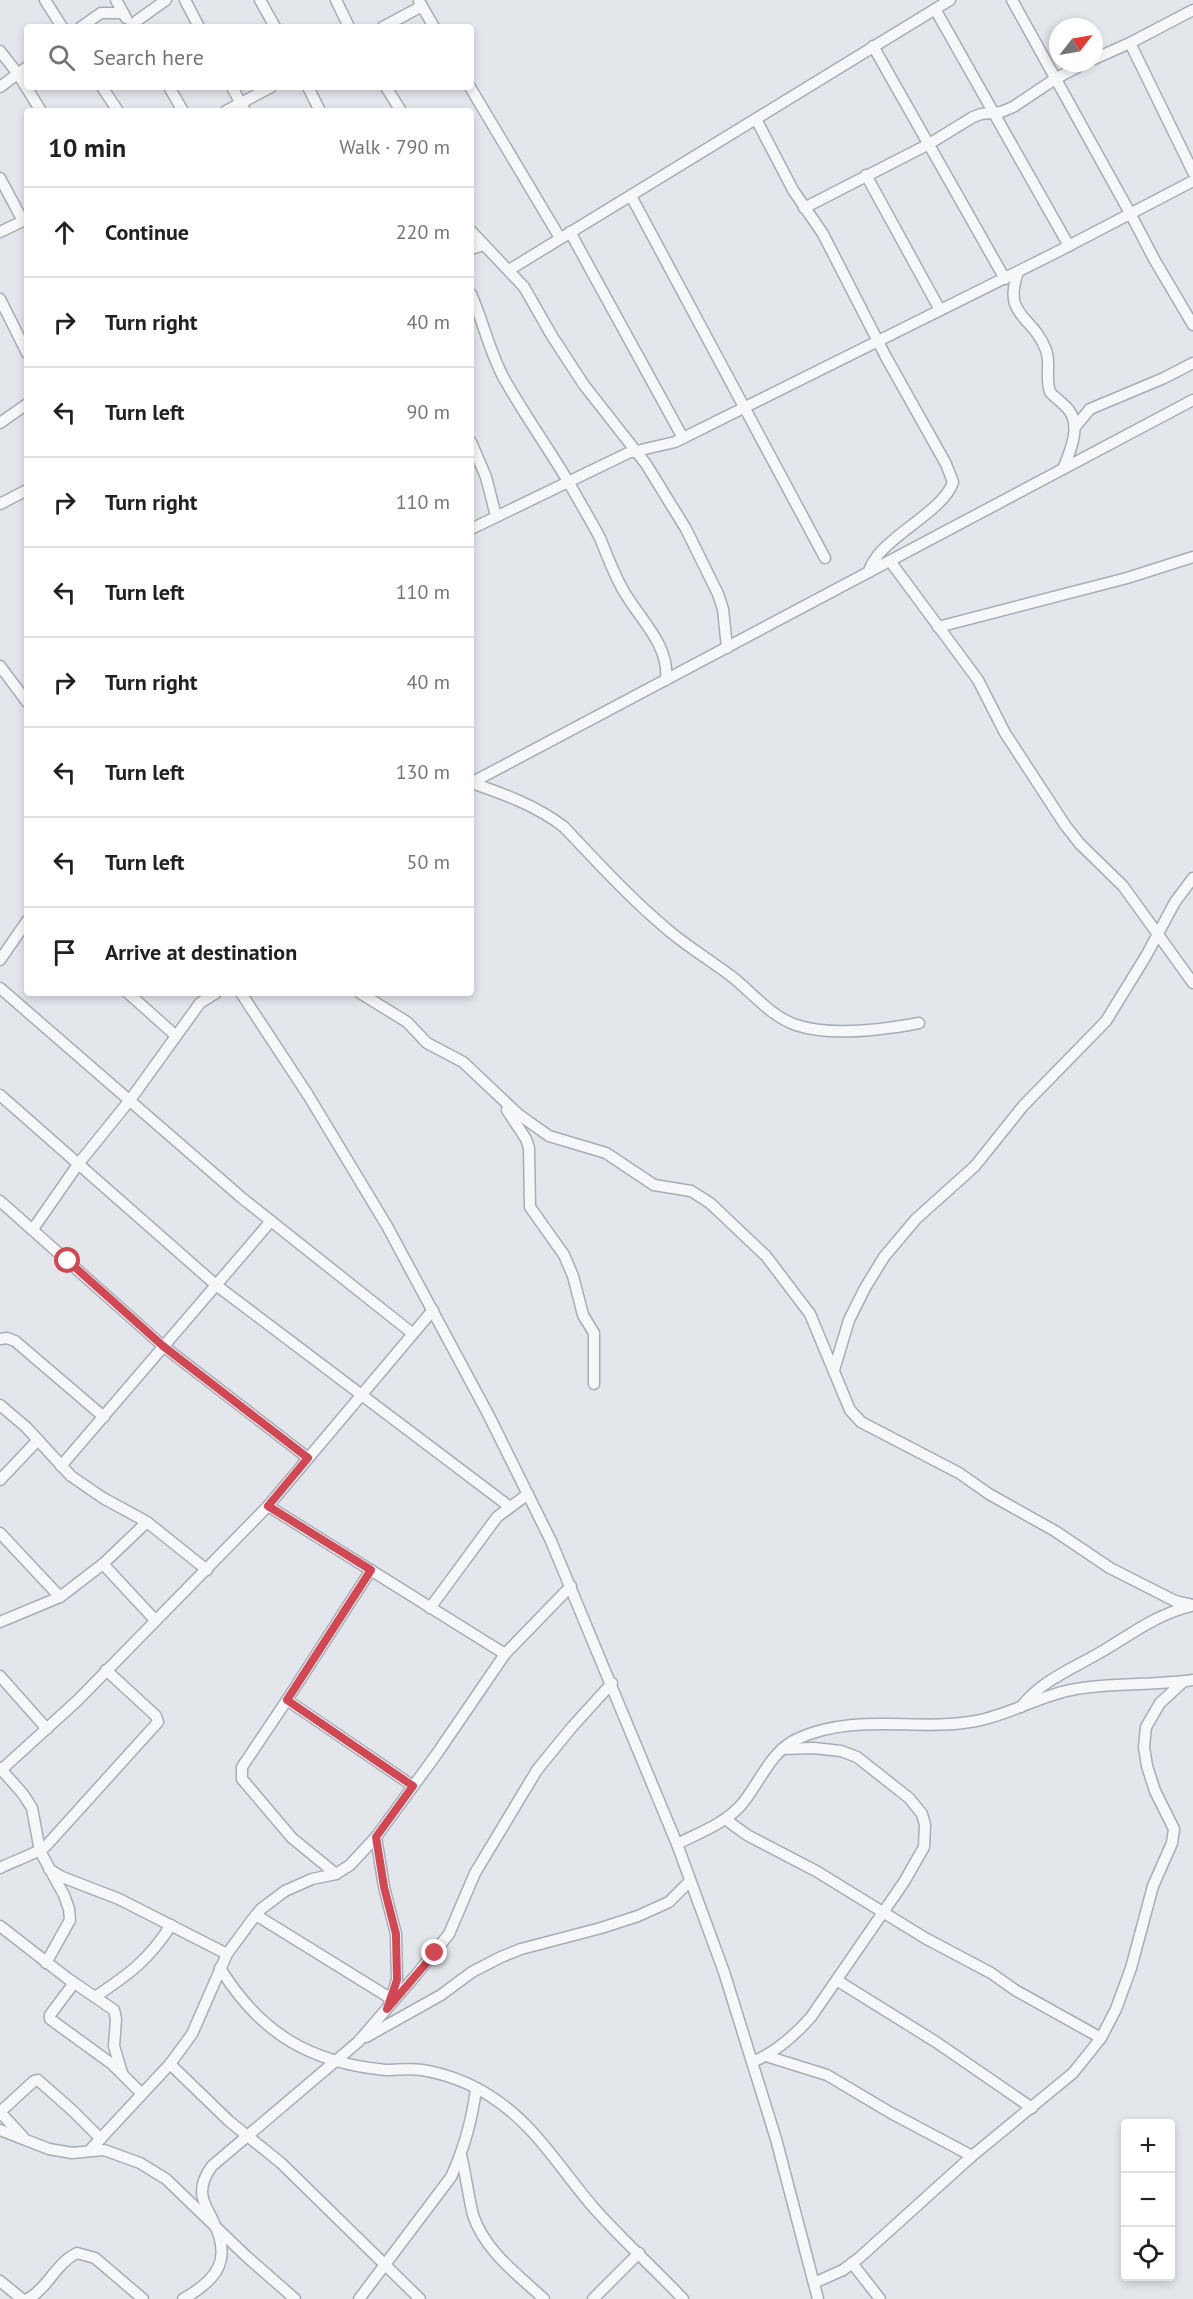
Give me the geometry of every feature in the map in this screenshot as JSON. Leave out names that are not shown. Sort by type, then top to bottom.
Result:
[{"type":"street","points":[[45,0],[60,24]]},
{"type":"street","points":[[116,0],[130,24]]},
{"type":"street","points":[[134,24],[166,0]]},
{"type":"street","points":[[185,0],[197,24]]},
{"type":"street","points":[[260,0],[273,24]]},
{"type":"street","points":[[336,0],[348,24]]},
{"type":"street","points":[[509,270],[950,0]]},
{"type":"street","points":[[1012,0],[1158,267],[1193,325]]},
{"type":"street","points":[[387,24],[420,3],[433,24]]},
{"type":"street","points":[[935,9],[1069,246]]},
{"type":"street","points":[[1103,55],[1193,10]]},
{"type":"street","points":[[85,24],[101,13],[123,14]]},
{"type":"street","points":[[1130,43],[1193,172]]},
{"type":"street","points":[[873,46],[1005,279]]},
{"type":"street","points":[[0,51],[23,71],[0,87]]},
{"type":"street","points":[[804,208],[929,144],[973,117],[1001,112],[1012,107],[1068,72]]},
{"type":"street","points":[[32,90],[40,108]]},
{"type":"street","points":[[104,90],[116,108]]},
{"type":"street","points":[[171,90],[181,108]]},
{"type":"street","points":[[234,90],[243,107],[267,90]]},
{"type":"street","points":[[310,90],[318,108]]},
{"type":"street","points":[[388,90],[399,108]]},
{"type":"street","points":[[472,90],[560,238]]},
{"type":"street","points":[[756,119],[804,208],[823,234],[946,464],[953,482],[944,498],[885,547],[871,565],[869,572]]},
{"type":"street","points":[[867,175],[940,310]]},
{"type":"street","points":[[0,178],[24,218]]},
{"type":"street","points":[[474,527],[637,450],[661,446],[682,438],[1005,279],[1193,181]]},
{"type":"street","points":[[631,196],[742,407],[825,558]]},
{"type":"street","points":[[0,232],[24,220]]},
{"type":"street","points":[[570,232],[682,438]]},
{"type":"street","points":[[474,234],[509,270],[531,297],[552,336],[584,385],[637,450],[686,529],[718,594],[723,609],[727,648]]},
{"type":"street","points":[[474,248],[483,245]]},
{"type":"street","points":[[1018,272],[1012,289],[1014,304],[1044,347],[1048,358],[1048,388],[1052,395],[1072,414],[1075,427]]},
{"type":"street","points":[[0,299],[24,347]]},
{"type":"street","points":[[474,301],[506,382],[568,481],[599,537],[626,596],[662,649],[667,662],[666,680]]},
{"type":"street","points":[[1063,469],[1075,427],[1090,409],[1164,378],[1193,363]]},
{"type":"street","points":[[474,781],[1193,400]]},
{"type":"street","points":[[0,423],[24,406]]},
{"type":"street","points":[[474,449],[486,477],[496,516]]},
{"type":"street","points":[[0,504],[24,492]]},
{"type":"street","points":[[938,627],[1128,578],[1193,557]]},
{"type":"street","points":[[890,561],[978,680],[1005,733],[1065,825],[1080,844],[1116,878],[1193,983]]},
{"type":"street","points":[[0,666],[24,698]]},
{"type":"street","points":[[474,784],[511,797],[555,819],[669,931],[731,975],[757,999],[794,1024],[816,1030],[859,1030],[888,1029],[919,1023]]},
{"type":"street","points":[[834,1370],[849,1320],[865,1288],[895,1242],[975,1166],[1023,1106],[1096,1032],[1111,1013],[1146,956],[1175,902],[1193,878]]},
{"type":"street","points":[[0,960],[24,925]]},
{"type":"street","points":[[0,988],[272,1221],[412,1333]]},
{"type":"street","points":[[132,996],[175,1035]]},
{"type":"street","points":[[33,1230],[79,1163],[130,1100],[175,1035],[200,1003],[211,996]]},
{"type":"street","points":[[243,996],[345,1154],[434,1310],[528,1494],[571,1586],[677,1844],[724,1972],[776,2139],[818,2299]]},
{"type":"street","points":[[365,996],[406,1022],[427,1043],[463,1062],[518,1114],[549,1136],[606,1154],[654,1185],[691,1191],[710,1203],[766,1256],[810,1314],[850,1410],[861,1422],[959,1473],[989,1494],[1055,1531],[1110,1568],[1175,1601],[1193,1605]]},
{"type":"street","points":[[0,1095],[216,1285],[510,1507]]},
{"type":"street","points":[[499,1097],[530,1148],[530,1207],[564,1255],[573,1276],[584,1318],[594,1333],[594,1383]]},
{"type":"street","points":[[0,1201],[163,1346],[308,1458]]},
{"type":"street","points":[[61,1466],[272,1221]]},
{"type":"street","points":[[46,1963],[66,1928],[70,1914],[64,1894],[40,1851],[32,1808],[23,1794],[0,1769],[78,1700],[268,1506],[412,1333],[434,1310]]},
{"type":"street","points":[[0,1339],[8,1338],[15,1341],[104,1417]]},
{"type":"street","points":[[0,1405],[26,1427],[37,1442],[71,1476],[147,1522],[207,1570]]},
{"type":"street","points":[[0,1480],[37,1442]]},
{"type":"street","points":[[430,1608],[498,1517],[528,1494]]},
{"type":"street","points":[[268,1506],[505,1654]]},
{"type":"street","points":[[0,1622],[60,1597],[103,1564],[147,1522]]},
{"type":"street","points":[[0,1533],[60,1597]]},
{"type":"street","points":[[103,1564],[155,1620]]},
{"type":"street","points":[[336,1874],[292,1838],[242,1779],[242,1767],[371,1570]]},
{"type":"street","points":[[90,2150],[170,2064],[192,2034],[227,1954],[256,1915],[285,1891],[299,1884],[336,1874],[350,1865],[376,1837],[483,1689],[505,1654],[571,1586]]},
{"type":"street","points":[[1020,1707],[1031,1693],[1049,1680],[1099,1654],[1139,1627],[1166,1613],[1193,1605]]},
{"type":"street","points":[[0,1868],[23,1856],[40,1851],[159,1721],[106,1670]]},
{"type":"street","points":[[0,1676],[47,1729]]},
{"type":"street","points":[[677,1844],[725,1819],[742,1804],[760,1776],[782,1749],[797,1739],[852,1723],[939,1725],[977,1721],[1067,1690],[1088,1686],[1188,1681]]},
{"type":"street","points":[[814,2283],[843,2270],[852,2263],[972,2156],[1073,2073],[1101,2038],[1116,2009],[1131,1968],[1152,1886],[1172,1843],[1174,1829],[1155,1791],[1147,1766],[1144,1747],[1146,1727],[1160,1703],[1188,1681]]},
{"type":"street","points":[[358,2042],[449,1935],[475,1873],[537,1770],[612,1683]]},
{"type":"street","points":[[287,1700],[413,1786]]},
{"type":"street","points":[[752,2062],[766,2056],[801,2027],[838,1981],[904,1882],[924,1847],[925,1825],[922,1814],[909,1798],[857,1758],[841,1750],[782,1749]]},
{"type":"street","points":[[725,1819],[747,1835],[816,1871],[882,1913],[1101,2038]]},
{"type":"street","points":[[376,1837],[384,1887],[396,1934],[397,1980],[387,2009]]},
{"type":"street","points":[[48,1868],[62,1877],[119,1899],[227,1954]]},
{"type":"street","points":[[183,2299],[209,2280],[222,2262],[224,2252],[216,2227],[201,2195],[203,2181],[218,2159],[335,2060],[358,2042],[441,1995],[481,1967],[521,1949],[638,1916],[669,1902],[690,1881]]},
{"type":"street","points":[[256,1915],[390,1998]]},
{"type":"street","points":[[95,1997],[121,1980],[149,1956],[171,1925]]},
{"type":"street","points":[[0,1926],[46,1963],[111,2007],[116,2014],[114,2046],[122,2073]]},
{"type":"street","points":[[220,1968],[235,1993],[271,2030],[298,2048],[316,2056],[376,2068],[422,2070],[450,2077],[477,2089],[519,2117],[544,2143],[595,2209],[683,2299]]},
{"type":"street","points":[[838,1981],[936,2042],[1032,2108]]},
{"type":"street","points":[[74,1983],[50,2015],[50,2019],[122,2073],[142,2094]]},
{"type":"street","points":[[766,2056],[827,2075],[891,2113],[972,2156]]},
{"type":"street","points":[[170,2064],[229,2121],[281,2163],[420,2299]]},
{"type":"street","points":[[27,2142],[0,2112],[34,2081],[38,2080],[74,2110],[100,2139]]},
{"type":"street","points":[[359,2299],[444,2188],[461,2156],[477,2089]]},
{"type":"street","points":[[0,2130],[49,2149],[72,2153],[90,2150],[111,2152],[149,2168],[166,2179],[295,2299]]},
{"type":"street","points":[[461,2156],[473,2214],[485,2240],[500,2258],[544,2299]]},
{"type":"street","points":[[28,2299],[36,2295],[69,2257],[77,2253],[95,2258],[143,2299]]},
{"type":"street","points":[[593,2299],[639,2253]]},
{"type":"street","points":[[852,2263],[880,2299]]},
{"type":"street","points":[[0,2282],[22,2299]]},
{"type":"route","points":[[68,1261],[163,1346],[308,1458],[268,1506],[371,1570],[287,1700],[413,1786],[376,1837],[384,1887],[396,1934],[397,1980],[387,2009],[435,1953]]}]
